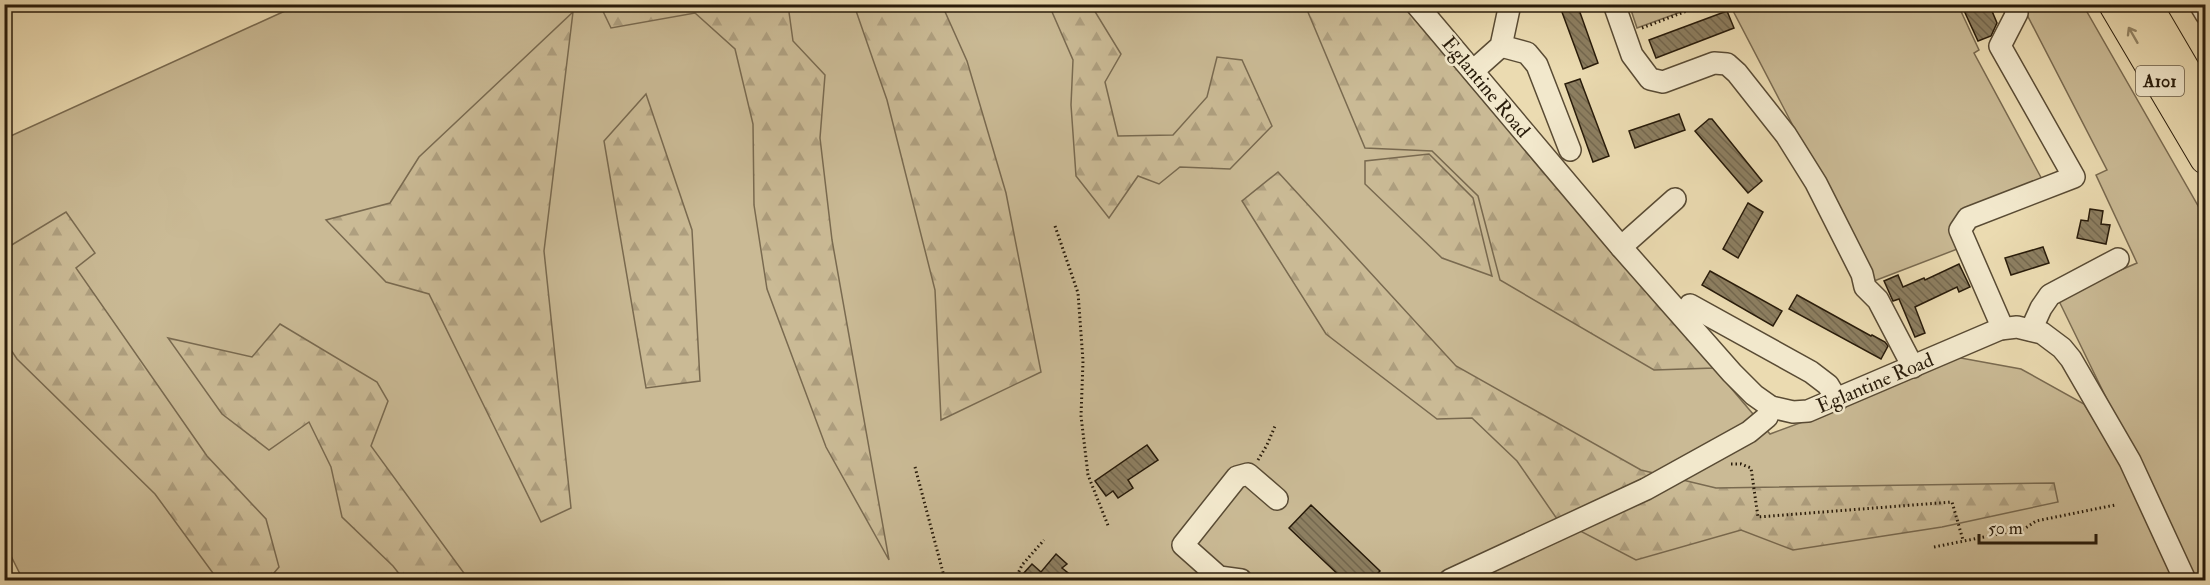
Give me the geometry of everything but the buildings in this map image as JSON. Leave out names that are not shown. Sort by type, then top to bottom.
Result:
[{"type":"highway","name":"A101","points":[[2115,4],[2205,158]]},
{"type":"highway","name":"A101","points":[[2145,4],[2205,108]]},
{"type":"street","name":"Eglantine Road","points":[[1416,4],[1621,247],[1732,373],[1754,395],[1771,407],[1793,412],[1808,411],[2000,329],[2017,327],[2031,330],[2042,333],[2054,341],[2072,359],[2130,461],[2185,580]]},
{"type":"street","points":[[1473,71],[1501,46],[1510,4]]},
{"type":"street","points":[[1614,4],[1632,55],[1650,79],[1663,82],[1714,63],[1727,64],[1749,88],[1786,135],[1816,183],[1862,274],[1864,287],[1878,300],[1913,367]]},
{"type":"street","points":[[2000,329],[2000,321],[1960,230],[1968,218],[2074,177],[2000,46],[2017,13],[2013,4]]},
{"type":"street","points":[[2200,4],[2205,14]]},
{"type":"street","points":[[1501,46],[1527,53],[1537,65],[1570,150]]},
{"type":"street","points":[[1621,247],[1675,199]]},
{"type":"street","points":[[2031,330],[2050,295],[2118,259]]},
{"type":"street","points":[[1690,305],[1811,372],[1828,385],[1837,400]]},
{"type":"street","points":[[1450,580],[1646,489],[1749,432],[1767,417],[1771,407]]},
{"type":"street","points":[[1240,580],[1219,577],[1183,545],[1237,477],[1248,474],[1277,500]]},
{"type":"path","points":[[1625,35],[1705,4]]},
{"type":"path","points":[[1055,226],[1078,293],[1083,361],[1081,416],[1088,475],[1109,528]]},
{"type":"path","points":[[1248,474],[1267,445],[1275,426]]},
{"type":"path","points":[[1728,464],[1742,464],[1751,468],[1758,517],[1952,502],[1962,540]]},
{"type":"path","points":[[915,467],[945,580]]},
{"type":"path","points":[[1934,547],[2024,529],[2036,520],[2115,505]]},
{"type":"path","points":[[1015,580],[1022,566],[1044,540]]},
{"type":"green space","points":[[1629,4],[1700,4],[1700,5],[1637,28]]},
{"type":"green space","points":[[298,5],[1406,5],[1770,434],[1838,409],[1950,356],[2021,369],[2084,404],[2126,472],[2176,580],[23,580],[4,542],[4,139]]},
{"type":"green space","points":[[600,5],[788,5],[793,41],[825,75],[820,138],[832,240],[889,560],[826,447],[767,289],[754,205],[753,124],[735,49],[695,13],[611,28]]},
{"type":"green space","points":[[854,5],[942,5],[967,61],[1006,193],[1041,372],[941,420],[935,290],[887,100]]},
{"type":"green space","points":[[1049,5],[1091,5],[1121,54],[1105,82],[1118,136],[1173,135],[1207,97],[1217,57],[1242,60],[1272,126],[1230,169],[1180,167],[1159,184],[1138,176],[1109,218],[1076,176],[1071,105],[1073,60]]},
{"type":"green space","points":[[1305,5],[1404,5],[1714,368],[1654,370],[1500,280],[1478,196],[1432,151],[1365,148]]},
{"type":"green space","points":[[1730,5],[1958,5],[1979,50],[1974,53],[2044,183],[1966,213],[1960,248],[1874,281]]},
{"type":"green space","points":[[2022,5],[2083,5],[2205,218],[2205,580],[2196,580],[2193,576],[2057,297],[2137,263],[2096,175],[2107,170]]},
{"type":"green space","points":[[573,12],[544,251],[571,508],[541,522],[429,294],[386,282],[326,220],[390,203],[419,157]]},
{"type":"green space","points":[[646,94],[692,230],[700,381],[646,388],[604,141]]},
{"type":"green space","points":[[1429,154],[1473,198],[1492,276],[1442,258],[1365,184],[1365,161]]},
{"type":"green space","points":[[1278,172],[1456,366],[1641,470],[1716,488],[2054,483],[2058,502],[1942,527],[1793,550],[1741,530],[1636,560],[1557,519],[1517,461],[1472,418],[1437,419],[1326,334],[1242,201]]},
{"type":"green space","points":[[66,212],[95,253],[76,268],[207,456],[266,519],[279,567],[268,580],[218,580],[155,494],[17,359],[5,341],[5,249]]},
{"type":"green space","points":[[280,324],[377,382],[388,401],[371,446],[469,580],[404,580],[393,566],[342,517],[331,467],[309,422],[269,450],[222,414],[168,338],[252,357]]}]
